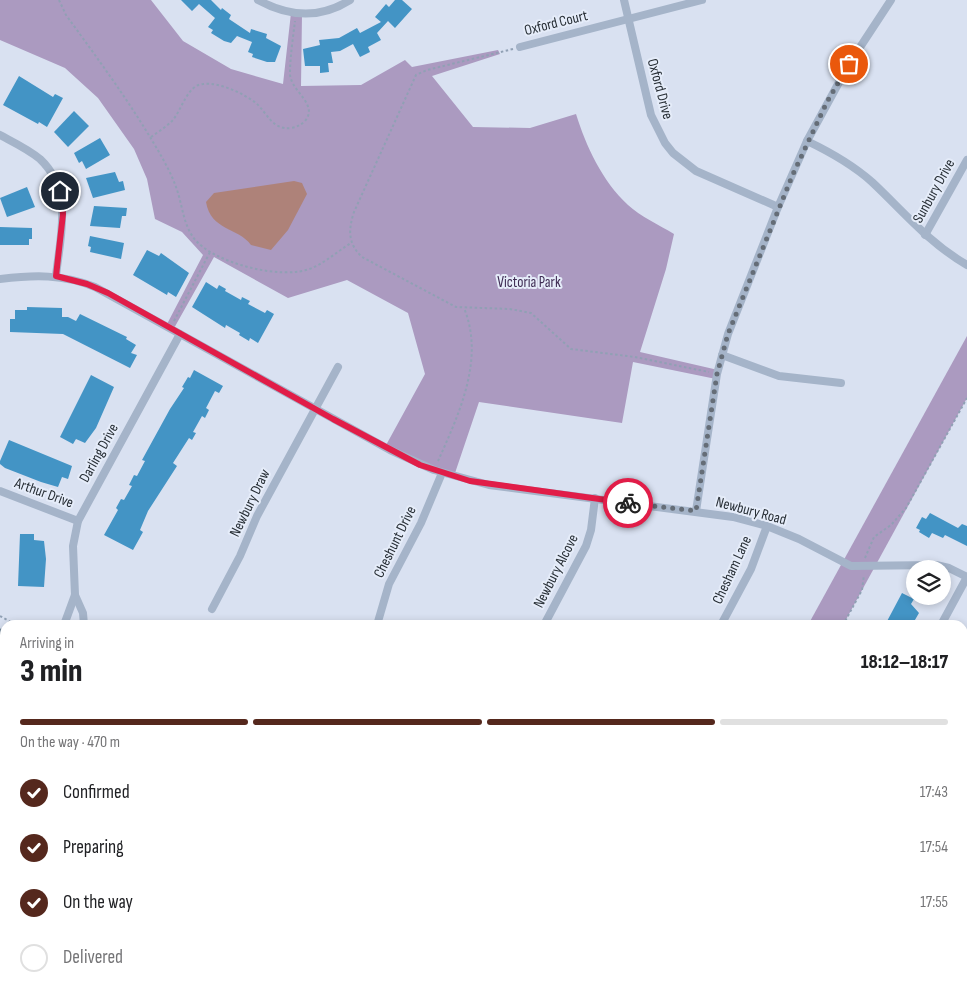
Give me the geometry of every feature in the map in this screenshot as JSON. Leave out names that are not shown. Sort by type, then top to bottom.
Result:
[{"type":"street","points":[[258,0],[282,11],[296,14],[320,13],[350,0]]},
{"type":"street","name":"Oxford Drive","points":[[624,0],[651,115],[656,129],[673,153],[696,171],[778,207]]},
{"type":"street","name":"Oxford Court","points":[[520,47],[702,0]]},
{"type":"street","points":[[696,511],[717,374],[728,334],[778,207],[808,141],[844,72],[891,0]]},
{"type":"street","points":[[0,135],[39,158],[48,168],[60,191],[63,214],[56,276]]},
{"type":"street","points":[[808,141],[828,151],[870,181],[925,235],[967,265]]},
{"type":"street","name":"Sunbury Drive","points":[[925,235],[967,160]]},
{"type":"street","name":"Newbury Road","points":[[0,280],[56,276],[95,287],[390,450],[438,471],[489,485],[733,517],[767,526],[798,539],[851,566],[936,565],[949,568],[967,577],[943,620]]},
{"type":"street","name":"Darling Drive","points":[[84,620],[83,613],[75,595],[73,546],[78,521],[180,334]]},
{"type":"street","points":[[722,355],[779,376],[841,383]]},
{"type":"street","name":"Newbury Draw","points":[[212,609],[240,556],[257,516],[338,367]]},
{"type":"street","name":"Cheshunt Drive","points":[[378,620],[389,584],[421,523],[438,471]]},
{"type":"street","name":"Arthur Drive","points":[[0,492],[78,521]]},
{"type":"street","name":"Newbury Alcove","points":[[547,620],[586,546],[591,530],[595,498]]},
{"type":"street","name":"Chesham Lane","points":[[724,620],[751,569],[767,526]]},
{"type":"street","name":"Darling Drive","points":[[66,620],[75,595]]},
{"type":"path","points":[[59,0],[66,14],[124,93],[150,138],[175,185],[187,228],[194,239],[210,252],[253,269],[296,272],[312,268],[350,243]]},
{"type":"path","points":[[150,138],[173,120],[193,88],[204,83],[224,88],[248,98],[276,126],[288,128],[301,124],[306,120],[309,109],[305,99],[295,89],[290,74],[296,14]]},
{"type":"path","points":[[520,47],[427,70],[416,75],[354,212],[351,222],[350,243],[362,257],[450,304],[464,308],[524,310],[537,316],[559,340],[571,349],[635,357],[717,374]]},
{"type":"path","points":[[169,328],[177,317],[210,252]]},
{"type":"path","points":[[438,471],[462,402],[472,356],[472,336],[464,308]]},
{"type":"path","points":[[846,620],[862,590],[865,553],[869,544],[874,537],[901,516],[967,398]]},
{"type":"green space","name":"Victoria Park","points":[[0,0],[151,0],[183,41],[231,69],[283,84],[291,13],[302,14],[301,86],[361,85],[405,60],[412,67],[498,50],[500,54],[432,76],[473,127],[530,128],[576,114],[596,162],[610,185],[638,213],[674,234],[666,269],[640,352],[718,370],[716,379],[633,362],[622,423],[479,402],[454,476],[385,447],[425,374],[408,313],[347,280],[288,298],[214,257],[173,330],[166,326],[203,255],[182,232],[155,219],[147,179],[134,149],[98,98],[65,68],[0,40]]},
{"type":"green space","points":[[967,336],[967,398],[846,620],[811,620]]},
{"type":"shaded area","points":[[294,181],[302,183],[307,194],[288,230],[271,250],[251,245],[246,239],[219,224],[213,218],[206,202],[214,193]]},
{"type":"building","points":[[181,0],[211,0],[221,10],[222,8],[231,15],[229,19],[250,33],[251,29],[267,34],[266,38],[281,46],[275,62],[267,62],[252,57],[253,54],[248,52],[252,42],[237,36],[231,43],[211,33],[213,30],[208,27],[215,18],[199,4],[192,11]]},
{"type":"building","points":[[395,0],[402,0],[412,9],[395,28],[388,21],[377,33],[381,40],[368,47],[370,52],[360,57],[353,44],[340,51],[331,52],[333,63],[328,63],[329,72],[320,73],[320,66],[305,66],[303,49],[320,45],[319,40],[339,38],[357,28],[360,33],[381,22],[375,17],[386,4],[389,7]]},
{"type":"building","points":[[19,76],[53,97],[55,94],[63,98],[47,127],[3,105]]},
{"type":"building","points":[[74,111],[89,126],[68,147],[54,132]]},
{"type":"building","points":[[100,138],[110,155],[86,169],[82,161],[79,163],[74,153]]},
{"type":"building","points":[[115,172],[119,182],[123,181],[125,190],[93,198],[86,178]]},
{"type":"building","points":[[27,187],[35,207],[7,217],[0,198]]},
{"type":"building","points":[[94,206],[127,208],[126,216],[122,216],[120,228],[90,226]]},
{"type":"building","points":[[0,227],[32,228],[32,239],[29,239],[29,245],[0,245]]},
{"type":"building","points":[[90,236],[124,243],[121,259],[90,252],[91,247],[88,246]]},
{"type":"building","points":[[147,250],[159,256],[161,253],[189,273],[176,297],[168,292],[167,295],[133,275]]},
{"type":"building","points":[[206,282],[217,289],[219,285],[226,289],[225,291],[241,300],[242,297],[250,301],[248,304],[265,313],[267,310],[274,314],[258,343],[250,338],[249,341],[226,325],[225,328],[192,307]]},
{"type":"building","points":[[27,307],[62,308],[62,317],[68,317],[76,321],[80,314],[127,337],[126,339],[136,345],[131,353],[137,355],[130,368],[63,334],[10,332],[10,319],[15,319],[15,310],[27,310]]},
{"type":"building","points":[[194,370],[223,386],[219,393],[215,391],[206,408],[209,410],[205,418],[202,416],[193,432],[196,433],[192,440],[189,438],[173,463],[177,466],[148,511],[140,530],[143,532],[133,550],[104,535],[118,510],[116,508],[121,499],[124,500],[132,486],[129,485],[134,475],[137,476],[145,461],[142,460],[170,409],[184,388],[182,387]]},
{"type":"building","points":[[91,375],[114,387],[96,428],[85,443],[76,439],[73,444],[60,437]]},
{"type":"building","points":[[9,440],[72,466],[68,479],[62,477],[58,487],[5,468],[0,464],[0,461]]},
{"type":"building","points":[[930,513],[958,528],[962,524],[967,526],[967,546],[945,535],[943,538],[932,533],[929,538],[919,532],[920,530],[916,528],[922,517],[926,519]]},
{"type":"building","points":[[20,534],[34,534],[34,540],[44,541],[46,559],[44,587],[18,586]]},
{"type":"building","points":[[902,593],[906,595],[906,605],[912,605],[919,613],[915,620],[888,620]]},
{"type":"way so far","points":[[628,503],[696,511],[717,374],[728,334],[778,207],[827,102],[849,64]]},
{"type":"route","points":[[60,191],[63,214],[56,276],[75,280],[108,293],[333,419],[420,465],[442,473],[489,485],[628,503]]}]
